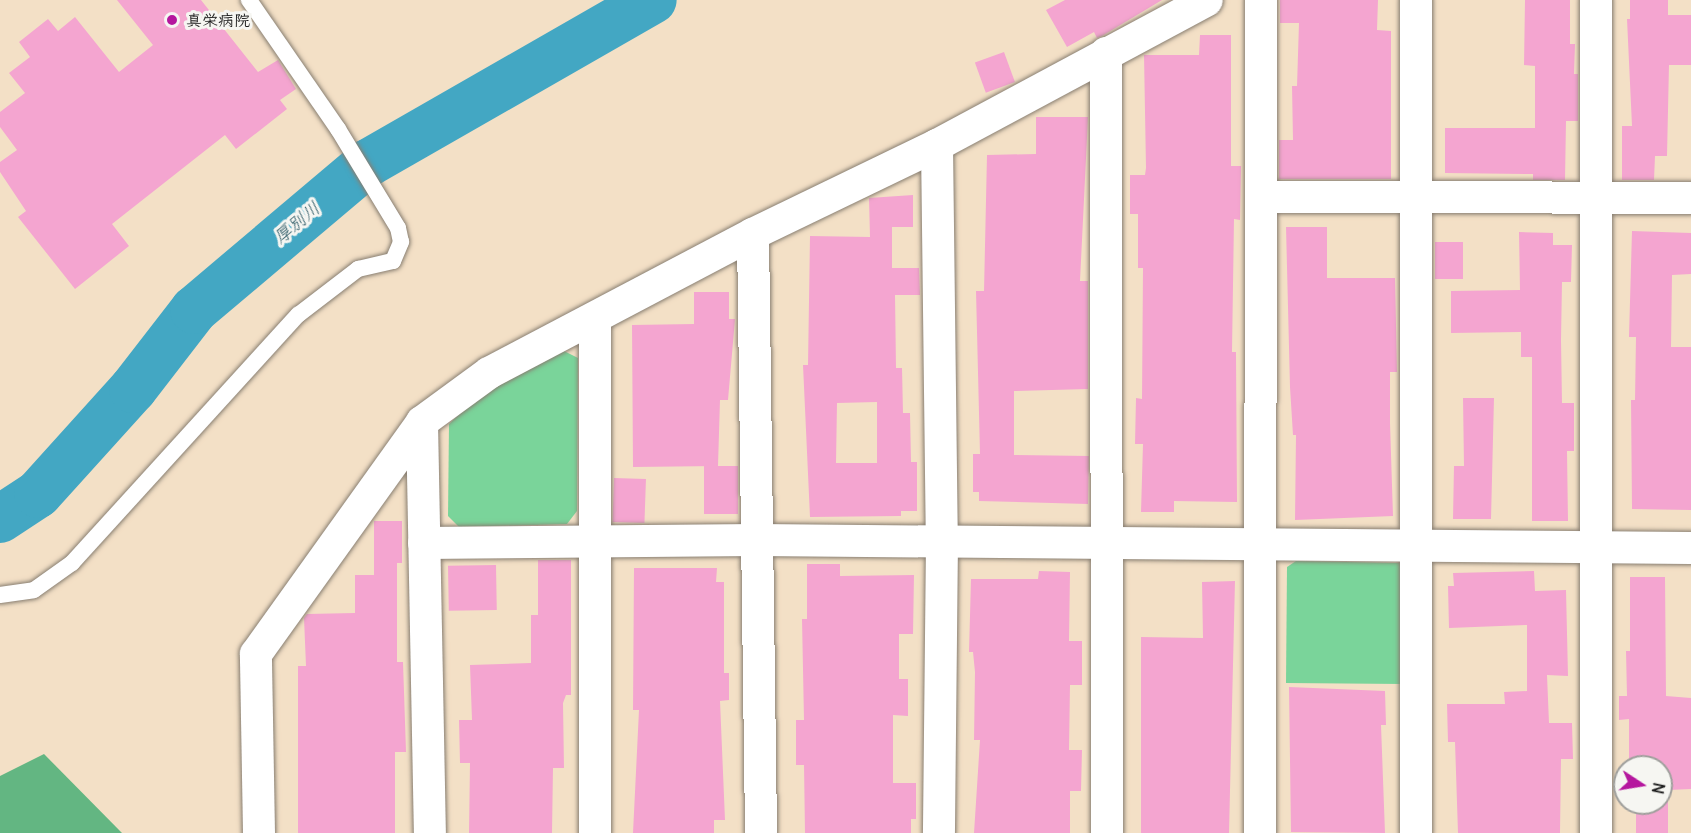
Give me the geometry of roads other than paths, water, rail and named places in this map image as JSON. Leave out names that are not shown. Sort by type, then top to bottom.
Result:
[{"type":"street","points":[[259,833],[256,654],[422,422],[489,373],[595,321],[753,234],[937,145],[1207,0]]},
{"type":"street","points":[[1260,833],[1261,0]]},
{"type":"street","points":[[1416,0],[1416,833]]},
{"type":"street","points":[[1596,0],[1594,547],[1596,833]]},
{"type":"street","points":[[1106,53],[1107,833]]},
{"type":"street","points":[[937,145],[942,541],[939,833]]},
{"type":"street","points":[[1262,197],[1691,198]]},
{"type":"street","points":[[753,234],[761,833]]},
{"type":"street","points":[[595,321],[593,540],[595,833]]},
{"type":"street","points":[[422,422],[430,833]]},
{"type":"street","points":[[424,543],[757,540],[1691,548]]},
{"type":"lane","points":[[0,596],[34,590],[72,563],[298,315],[358,269],[393,261],[400,242],[398,228],[338,129],[249,0]]},
{"type":"waterway","name":"厚別川","points":[[0,519],[38,494],[133,389],[194,310],[368,163],[653,0]]},
{"type":"place","name":"真栄病院","points":[[172,20]]}]
